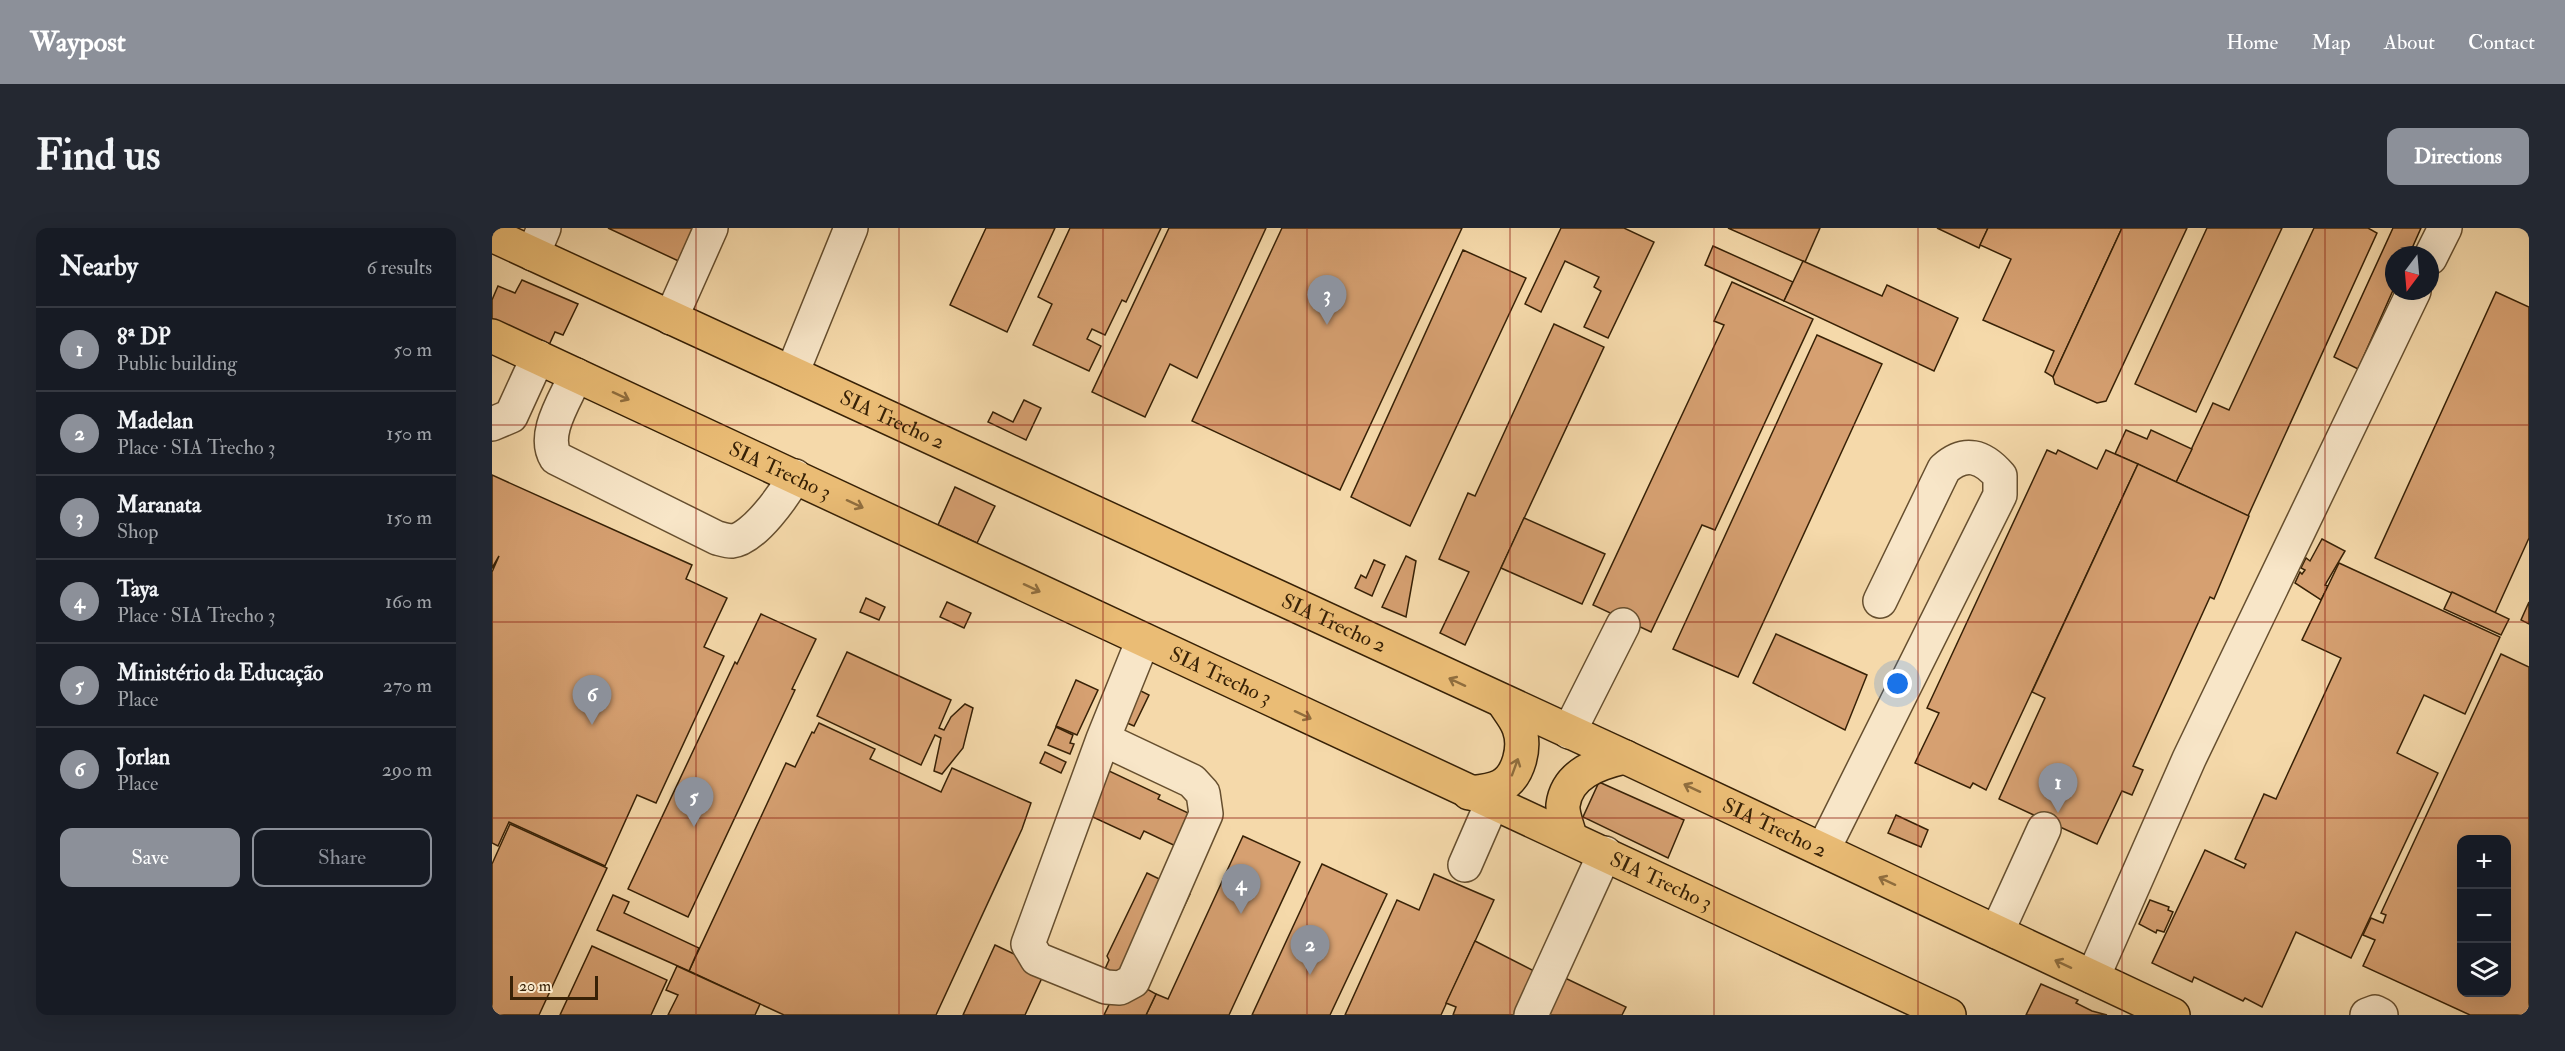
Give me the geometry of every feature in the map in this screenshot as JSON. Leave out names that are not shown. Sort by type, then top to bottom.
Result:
[{"type":"main road","name":"SIA Trecho 2","points":[[492,235],[539,241],[670,318],[1504,704],[1625,757],[2174,1015]]},
{"type":"main road","name":"SIA Trecho 3","points":[[492,336],[1949,1015]]},
{"type":"main road","points":[[1480,798],[1510,780],[1517,768],[1521,747],[1519,728],[1504,704]]},
{"type":"main road","points":[[1570,837],[1563,806],[1575,778],[1603,762],[1625,757]]},
{"type":"street","points":[[670,318],[711,228]]},
{"type":"street","points":[[792,374],[851,228]]},
{"type":"street","points":[[2436,246],[2445,228]]},
{"type":"street","points":[[2093,977],[2189,759],[2410,300]]},
{"type":"street","points":[[492,423],[511,416],[538,357]]},
{"type":"street","points":[[576,375],[551,435],[549,448],[556,458],[717,538],[732,541],[747,535],[784,496],[795,476]]},
{"type":"street","points":[[1823,850],[2000,495],[2000,476],[1989,464],[1967,457],[1955,460],[1944,469],[1880,601]]},
{"type":"street","points":[[1569,732],[1623,625]]},
{"type":"street","points":[[1103,739],[1192,781],[1203,793],[1206,814],[1133,981],[1120,988],[1106,987],[1037,959],[1028,944],[1103,739],[1143,640]]},
{"type":"street","points":[[1465,865],[1480,798]]},
{"type":"street","points":[[1997,933],[2044,830]]},
{"type":"street","points":[[1531,1015],[1605,853]]},
{"type":"street","points":[[2367,1015],[2374,1012],[2381,1015]]},
{"type":"building","points":[[608,228],[704,228],[687,265]]},
{"type":"building","points":[[986,228],[1055,228],[1007,332],[950,305]]},
{"type":"building","points":[[1070,228],[1161,228],[1126,302],[1122,300],[1105,335],[1092,329],[1087,339],[1101,346],[1089,371],[1033,345],[1052,304],[1038,297]]},
{"type":"building","points":[[1169,228],[1266,228],[1197,378],[1170,364],[1145,417],[1092,392]]},
{"type":"building","points":[[1282,228],[1462,228],[1340,490],[1192,421]]},
{"type":"building","points":[[1561,228],[1624,228],[1654,242],[1608,338],[1584,327],[1601,291],[1594,287],[1599,277],[1565,261],[1541,312],[1525,304]]},
{"type":"building","points":[[1728,228],[1820,228],[1805,262]]},
{"type":"building","points":[[1937,228],[1988,228],[1979,248]]},
{"type":"building","points":[[1988,228],[2122,228],[2053,377],[2045,372],[2054,351],[1983,320],[2011,259],[1980,245]]},
{"type":"building","points":[[2122,228],[2187,228],[2106,401],[2097,403],[2055,384],[2053,377]]},
{"type":"building","points":[[2207,228],[2282,228],[2196,412],[2135,384]]},
{"type":"building","points":[[2314,228],[2368,228],[2377,233],[2248,516],[2176,482],[2213,403],[2229,410]]},
{"type":"building","points":[[2393,228],[2421,228],[2413,246],[2385,246],[2385,300],[2389,300],[2358,369],[2334,357]]},
{"type":"building","points":[[1713,246],[1793,282],[1784,301],[1705,265]]},
{"type":"building","points":[[1463,250],[1526,278],[1410,526],[1351,497]]},
{"type":"building","points":[[1803,261],[1882,296],[1887,285],[1958,318],[1934,371],[1784,301]]},
{"type":"building","points":[[522,280],[578,304],[563,335],[555,332],[549,345],[492,321],[492,300],[498,286],[515,293]]},
{"type":"building","points":[[1732,282],[1813,319],[1715,530],[1702,525],[1651,632],[1593,605],[1724,325],[1714,321]]},
{"type":"building","points":[[2496,292],[2529,307],[2529,538],[2495,613],[2375,558]]},
{"type":"building","points":[[1554,324],[1604,347],[1465,645],[1440,633],[1469,572],[1439,559],[1468,493],[1475,496]]},
{"type":"building","points":[[1817,335],[1882,364],[1738,677],[1673,649]]},
{"type":"building","points":[[1024,400],[1041,408],[1026,440],[988,422],[993,412],[1013,422]]},
{"type":"building","points":[[2126,430],[2147,439],[2151,430],[2192,449],[2176,482],[2115,454]]},
{"type":"building","points":[[2047,450],[2056,454],[2058,450],[2097,469],[2106,450],[2138,464],[1986,790],[1973,783],[1970,788],[1915,763],[1939,713],[1927,708]]},
{"type":"building","points":[[2138,464],[2249,516],[2214,599],[2210,597],[2133,766],[2143,770],[2132,795],[2122,791],[2097,844],[1999,799],[2045,698],[2032,692]]},
{"type":"building","points":[[492,475],[692,565],[686,579],[727,598],[704,647],[724,656],[656,803],[637,795],[605,866],[509,822],[498,846],[492,843],[492,572],[499,556],[492,568]]},
{"type":"building","points":[[955,487],[995,506],[977,543],[938,525]]},
{"type":"building","points":[[1524,518],[1605,554],[1582,604],[1501,568]]},
{"type":"building","points":[[2322,539],[2345,551],[2325,585],[2328,586],[2321,600],[2295,583],[2300,572],[2302,574],[2305,570],[2301,568],[2306,558],[2310,561]]},
{"type":"building","points":[[1406,556],[1416,561],[1406,617],[1382,607]]},
{"type":"building","points":[[1374,560],[1385,565],[1372,596],[1355,588],[1361,575],[1366,578]]},
{"type":"building","points":[[2339,563],[2500,637],[2465,714],[2424,695],[2397,753],[2438,773],[2351,958],[2296,932],[2262,1007],[2245,998],[2243,1001],[2194,977],[2192,982],[2152,963],[2205,850],[2244,868],[2246,864],[2235,859],[2264,794],[2276,799],[2341,658],[2302,640]]},
{"type":"building","points":[[2452,592],[2509,619],[2501,635],[2444,609]]},
{"type":"building","points":[[866,598],[885,607],[879,620],[860,612]]},
{"type":"building","points":[[947,602],[971,613],[964,628],[940,617]]},
{"type":"building","points":[[2529,602],[2529,624],[2521,620]]},
{"type":"building","points":[[761,614],[816,639],[792,689],[795,690],[688,917],[628,889],[735,662],[737,664]]},
{"type":"building","points":[[1776,634],[1867,675],[1845,730],[1753,683]]},
{"type":"building","points":[[847,652],[951,700],[939,728],[944,730],[951,717],[965,704],[973,708],[963,748],[942,774],[934,771],[941,738],[935,735],[921,765],[817,716]]},
{"type":"building","points":[[2501,654],[2529,667],[2529,1015],[2470,1015],[2363,966],[2375,940],[2363,935],[2371,918],[2383,923],[2386,915],[2381,913]]},
{"type":"building","points":[[1076,680],[1098,690],[1077,735],[1056,726]]},
{"type":"building","points":[[1135,688],[1149,695],[1134,726],[1120,720]]},
{"type":"building","points":[[819,723],[875,749],[870,759],[941,792],[952,768],[1031,803],[1022,829],[936,1015],[784,1015],[689,971],[786,763],[795,767],[812,732],[814,733]]},
{"type":"building","points":[[1056,727],[1073,735],[1070,743],[1074,744],[1070,754],[1048,745]]},
{"type":"building","points":[[1045,752],[1066,762],[1061,773],[1040,763]]},
{"type":"building","points":[[1088,761],[1160,795],[1158,799],[1216,826],[1201,858],[1144,831],[1140,839],[1067,805]]},
{"type":"building","points":[[1599,782],[1684,820],[1668,858],[1583,817]]},
{"type":"building","points":[[1896,815],[1928,830],[1921,847],[1888,833]]},
{"type":"building","points":[[510,824],[607,868],[539,1015],[492,1015],[492,864]]},
{"type":"building","points":[[1243,836],[1300,862],[1229,1015],[1146,1015],[1156,994],[1168,999]]},
{"type":"building","points":[[1322,864],[1387,894],[1330,1015],[1252,1015]]},
{"type":"building","points":[[1147,873],[1190,894],[1145,988],[1156,994],[1146,1015],[1104,1015],[1118,986],[1101,978],[1109,960],[1107,956]]},
{"type":"building","points":[[1434,874],[1494,900],[1441,1015],[1345,1015],[1397,900],[1419,910]]},
{"type":"building","points":[[613,895],[629,902],[624,913],[699,948],[689,971],[597,930]]},
{"type":"building","points":[[2150,900],[2169,907],[2168,910],[2173,912],[2164,932],[2157,930],[2156,933],[2139,924]]},
{"type":"building","points":[[1475,941],[1542,975],[1524,1015],[1453,1015],[1456,1007],[1446,1003]]},
{"type":"building","points":[[995,945],[1046,969],[1025,1015],[963,1015]]},
{"type":"building","points":[[592,946],[667,980],[651,1015],[560,1015]]},
{"type":"building","points":[[677,966],[760,1004],[755,1015],[668,1015],[678,995],[666,990]]},
{"type":"building","points":[[1565,978],[1626,1007],[1622,1015],[1548,1015]]},
{"type":"building","points":[[2041,984],[2078,1000],[2076,1003],[2092,1011],[2107,1015],[2026,1015]]},
{"type":"place","name":"Maranata","points":[[1327,325]]},
{"type":"place","name":"Jorlan","points":[[592,725]]},
{"type":"place","name":"8ª DP","points":[[2058,813]]},
{"type":"place","name":"Ministério da Educação","points":[[694,827]]},
{"type":"place","name":"Taya","points":[[1241,914]]},
{"type":"place","name":"Madelan","points":[[1310,975]]}]
